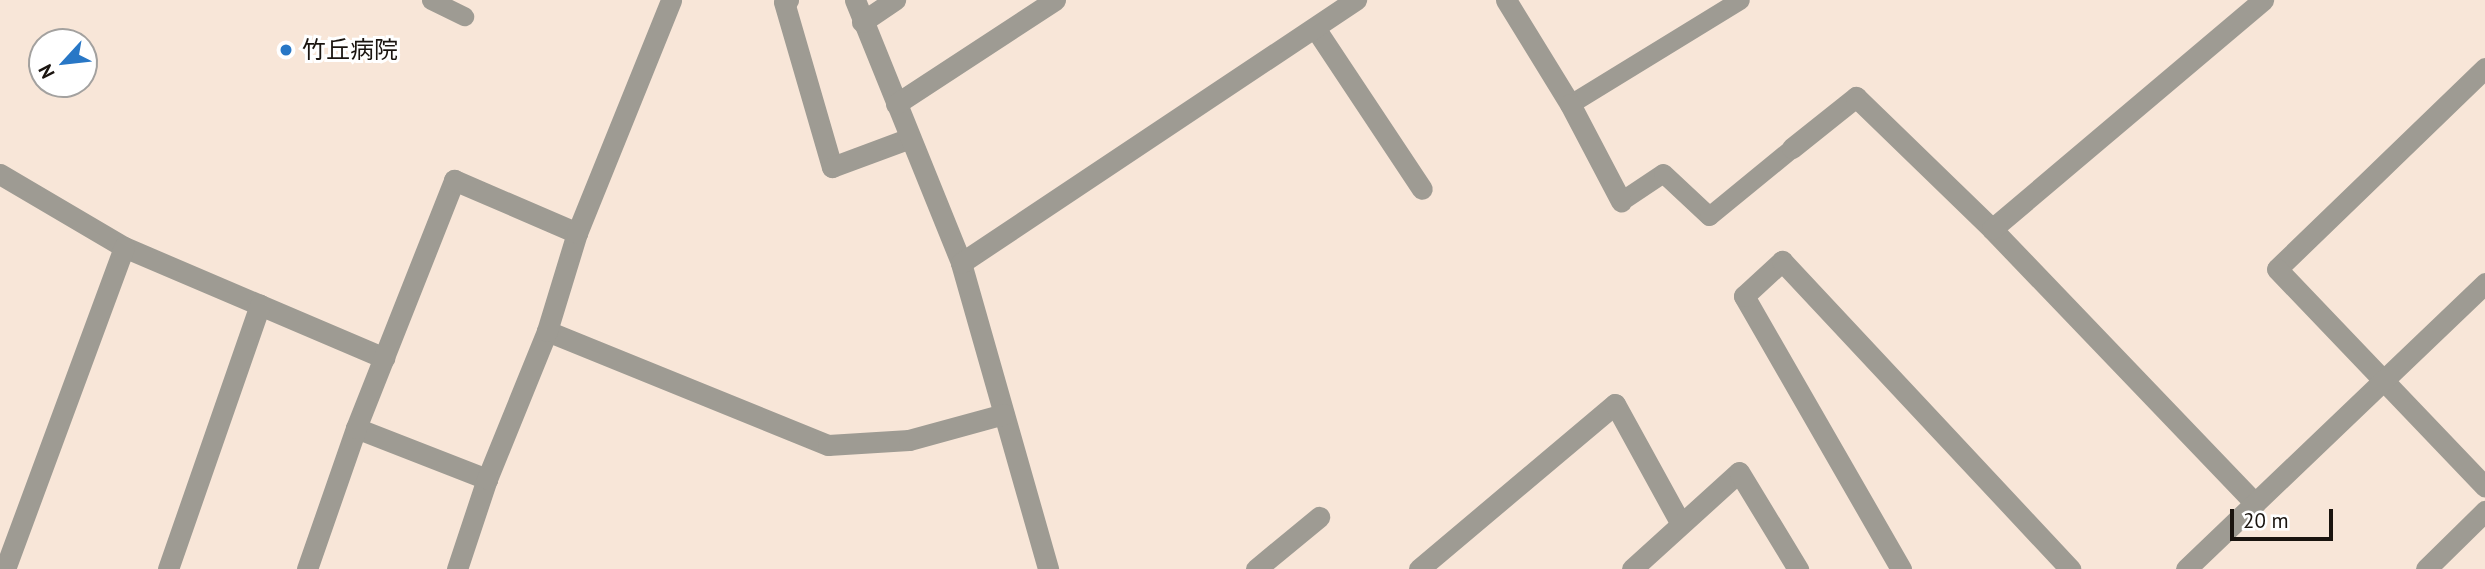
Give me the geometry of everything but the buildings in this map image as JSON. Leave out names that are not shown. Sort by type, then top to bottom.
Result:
[{"type":"street","points":[[457,569],[487,479],[547,331],[577,233],[671,0]]},
{"type":"street","points":[[788,0],[784,2],[832,167],[910,138]]},
{"type":"street","points":[[855,0],[961,263],[1048,569]]},
{"type":"street","points":[[862,22],[895,0]]},
{"type":"street","points":[[896,104],[1055,0]]},
{"type":"street","points":[[961,263],[1356,0]]},
{"type":"street","points":[[1506,0],[1570,104],[1621,201]]},
{"type":"street","points":[[1992,229],[2263,0]]},
{"type":"street","points":[[1315,28],[1422,189]]},
{"type":"street","points":[[2485,68],[2277,269],[2485,487]]},
{"type":"street","points":[[1792,148],[1856,97],[1992,229],[2255,503]]},
{"type":"street","points":[[0,174],[124,247],[384,358]]},
{"type":"street","points":[[307,569],[356,428],[454,180],[577,233]]},
{"type":"street","points":[[5,569],[8,536],[124,247]]},
{"type":"street","points":[[1901,569],[1744,296],[1782,261],[2070,569]]},
{"type":"street","points":[[2186,569],[2485,283]]},
{"type":"street","points":[[169,569],[260,305]]},
{"type":"street","points":[[547,331],[828,444],[909,440],[1004,414]]},
{"type":"street","points":[[1419,569],[1615,404],[1680,522]]},
{"type":"street","points":[[356,428],[487,479]]},
{"type":"street","points":[[1632,569],[1680,522],[1739,472],[1798,569]]},
{"type":"street","points":[[2426,569],[2485,511]]},
{"type":"street","points":[[1256,569],[1319,517]]},
{"type":"lane","points":[[431,0],[464,16]]},
{"type":"lane","points":[[1570,104],[1740,0]]},
{"type":"lane","points":[[1621,201],[1663,173],[1709,216],[1792,148]]},
{"type":"place","name":"竹丘病院","points":[[286,50]]}]
